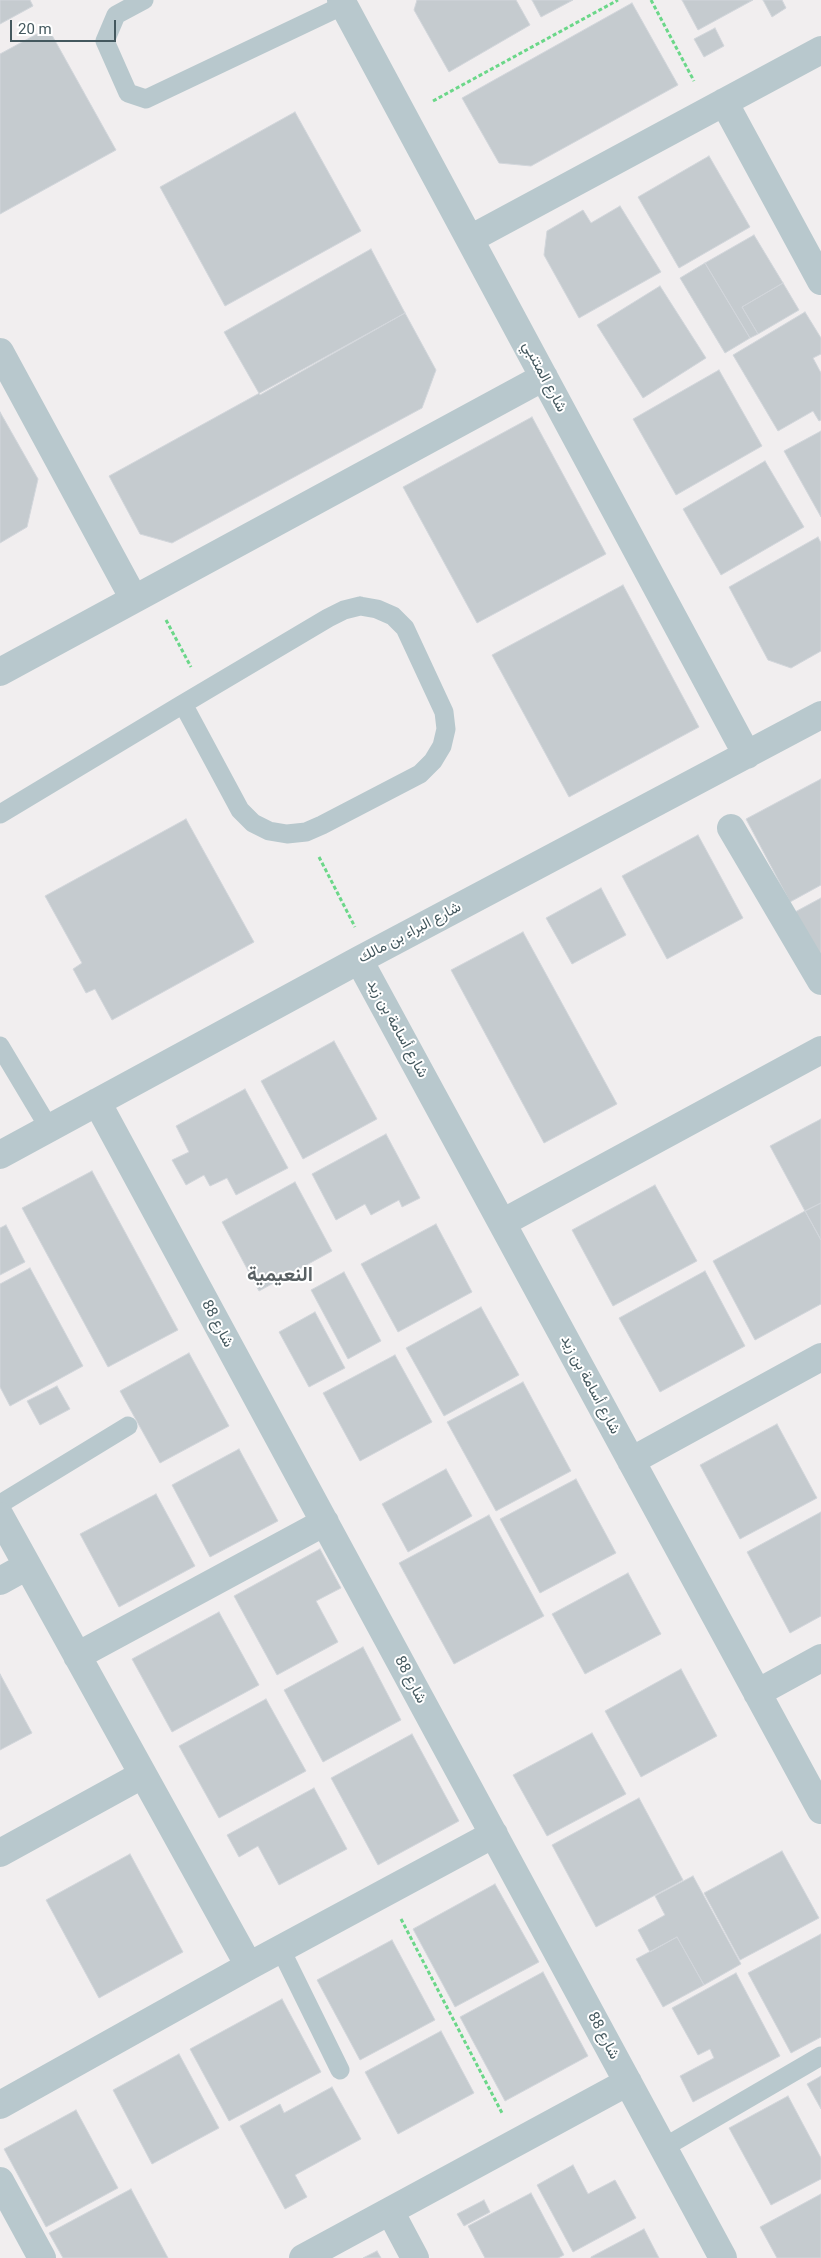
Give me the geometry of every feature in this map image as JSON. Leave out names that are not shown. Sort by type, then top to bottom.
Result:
[{"type":"street","name":"شارع المتنبي","points":[[343,3],[747,754]]},
{"type":"street","points":[[470,239],[821,50]]},
{"type":"street","points":[[717,106],[821,281]]},
{"type":"street","points":[[0,352],[142,594]]},
{"type":"street","points":[[0,672],[544,378]]},
{"type":"street","name":"شارع البراء بن مالك","points":[[0,1155],[364,957],[821,715]]},
{"type":"street","points":[[731,828],[821,981]]},
{"type":"street","name":"شارع أسامة بن زيد","points":[[364,957],[502,1223],[821,1810]]},
{"type":"street","points":[[502,1223],[821,1050]]},
{"type":"street","name":"شارع 88","points":[[98,1102],[723,2258]]},
{"type":"street","points":[[631,1461],[821,1356]]},
{"type":"street","points":[[0,1516],[249,1966]]},
{"type":"street","points":[[77,1656],[325,1522]]},
{"type":"street","points":[[0,1580],[27,1566]]},
{"type":"street","points":[[757,1693],[821,1658]]},
{"type":"street","points":[[0,1853],[142,1775]]},
{"type":"street","points":[[0,2105],[249,1966],[494,1834]]},
{"type":"street","points":[[303,2258],[628,2082]]},
{"type":"street","points":[[0,2181],[42,2258]]},
{"type":"street","points":[[390,2211],[415,2258]]},
{"type":"lane","points":[[144,0],[116,15],[105,41],[128,93],[146,99],[343,3]]},
{"type":"lane","points":[[0,814],[204,692],[344,610],[360,606],[377,609],[393,616],[405,628],[444,712],[446,729],[442,746],[433,762],[420,774],[306,832],[287,834],[270,831],[253,823],[240,810],[184,704]]},
{"type":"lane","points":[[0,1046],[49,1128]]},
{"type":"lane","points":[[0,1504],[128,1426]]},
{"type":"lane","points":[[281,1950],[340,2070]]},
{"type":"lane","points":[[663,2148],[821,2056]]},
{"type":"path","points":[[404,116],[618,0]]},
{"type":"path","points":[[651,0],[717,106]]},
{"type":"path","points":[[142,594],[204,692]]},
{"type":"path","points":[[306,832],[364,957]]},
{"type":"path","points":[[387,1892],[517,2142]]},
{"type":"building","points":[[0,0],[30,0],[33,6],[0,24]]},
{"type":"building","points":[[417,0],[516,0],[530,25],[449,72],[414,10]]},
{"type":"building","points":[[532,0],[573,0],[541,17]]},
{"type":"building","points":[[682,0],[753,0],[698,30]]},
{"type":"building","points":[[763,0],[782,0],[786,8],[772,17]]},
{"type":"building","points":[[632,3],[678,85],[531,166],[499,163],[462,98]]},
{"type":"building","points":[[48,28],[116,150],[0,214],[0,54]]},
{"type":"building","points":[[715,28],[724,46],[704,57],[694,39]]},
{"type":"building","points":[[295,112],[361,231],[225,306],[160,187]]},
{"type":"building","points":[[709,156],[750,227],[679,268],[638,197]]},
{"type":"building","points":[[620,206],[661,272],[579,318],[544,255],[547,231],[583,210],[591,223]]},
{"type":"building","points":[[754,235],[783,283],[742,307],[758,334],[750,338],[705,263]]},
{"type":"building","points":[[371,249],[405,313],[260,395],[224,332]]},
{"type":"building","points":[[705,263],[750,338],[725,353],[680,278]]},
{"type":"building","points":[[783,283],[799,310],[758,334],[742,307]]},
{"type":"building","points":[[660,286],[706,358],[643,398],[597,325]]},
{"type":"building","points":[[805,312],[821,338],[821,354],[813,358],[821,373],[821,420],[819,421],[813,411],[778,431],[733,355]]},
{"type":"building","points":[[405,313],[436,370],[422,408],[172,543],[140,534],[109,476]]},
{"type":"building","points":[[719,370],[762,446],[676,495],[633,419]]},
{"type":"building","points":[[0,412],[38,479],[27,527],[0,543]]},
{"type":"building","points":[[532,417],[606,554],[477,623],[403,487]]},
{"type":"building","points":[[821,431],[821,517],[784,451]]},
{"type":"building","points":[[765,461],[804,527],[721,575],[683,509]]},
{"type":"building","points":[[818,537],[821,543],[821,651],[791,668],[768,660],[729,587]]},
{"type":"building","points":[[623,585],[699,727],[569,797],[492,655]]},
{"type":"building","points":[[821,779],[821,885],[790,902],[746,819]]},
{"type":"building","points":[[186,819],[254,942],[112,1020],[95,989],[86,993],[73,969],[82,963],[45,896]]},
{"type":"building","points":[[698,835],[743,918],[667,959],[622,876]]},
{"type":"building","points":[[601,888],[626,935],[572,964],[546,918]]},
{"type":"building","points":[[821,898],[821,961],[795,912]]},
{"type":"building","points":[[523,932],[617,1104],[544,1143],[451,970]]},
{"type":"building","points":[[334,1041],[377,1119],[303,1159],[261,1081]]},
{"type":"building","points":[[245,1089],[288,1168],[236,1195],[227,1178],[210,1186],[204,1175],[186,1185],[172,1160],[189,1152],[176,1126]]},
{"type":"building","points":[[821,1119],[821,1203],[805,1211],[770,1146]]},
{"type":"building","points":[[386,1134],[420,1198],[402,1207],[399,1200],[371,1215],[365,1204],[336,1220],[312,1174]]},
{"type":"building","points":[[92,1171],[178,1330],[108,1367],[22,1208]]},
{"type":"building","points":[[295,1182],[332,1251],[259,1291],[222,1222]]},
{"type":"building","points":[[655,1185],[697,1261],[613,1306],[572,1230]]},
{"type":"building","points":[[821,1203],[821,1240],[805,1211]]},
{"type":"building","points":[[805,1211],[821,1240],[821,1304],[755,1340],[713,1261]]},
{"type":"building","points":[[436,1224],[472,1292],[398,1332],[361,1264]]},
{"type":"building","points":[[6,1225],[25,1262],[0,1275],[0,1228]]},
{"type":"building","points":[[30,1268],[83,1366],[10,1406],[0,1387],[0,1284]]},
{"type":"building","points":[[705,1271],[745,1346],[660,1392],[619,1318]]},
{"type":"building","points":[[344,1272],[381,1341],[348,1359],[311,1290]]},
{"type":"building","points":[[481,1307],[519,1375],[444,1416],[406,1348]]},
{"type":"building","points":[[315,1312],[345,1368],[309,1387],[279,1332]]},
{"type":"building","points":[[189,1353],[229,1426],[160,1463],[120,1391]]},
{"type":"building","points":[[395,1355],[432,1422],[360,1461],[323,1393]]},
{"type":"building","points":[[523,1382],[571,1471],[496,1511],[447,1422]]},
{"type":"building","points":[[57,1386],[70,1409],[40,1425],[27,1401]]},
{"type":"building","points":[[777,1424],[817,1498],[740,1539],[700,1465]]},
{"type":"building","points":[[239,1449],[278,1521],[210,1557],[172,1485]]},
{"type":"building","points":[[446,1469],[472,1516],[408,1552],[382,1504]]},
{"type":"building","points":[[576,1479],[616,1553],[540,1593],[500,1519]]},
{"type":"building","points":[[156,1494],[195,1566],[119,1607],[80,1534]]},
{"type":"building","points":[[821,1512],[821,1616],[790,1633],[747,1552]]},
{"type":"building","points":[[489,1515],[544,1616],[454,1664],[399,1563]]},
{"type":"building","points":[[320,1549],[341,1588],[316,1601],[338,1642],[277,1675],[234,1596]]},
{"type":"building","points":[[628,1573],[661,1634],[585,1674],[552,1614]]},
{"type":"building","points":[[219,1612],[259,1685],[172,1732],[132,1659]]},
{"type":"building","points":[[363,1647],[401,1720],[323,1762],[284,1690]]},
{"type":"building","points":[[681,1669],[717,1736],[641,1777],[605,1711]]},
{"type":"building","points":[[0,1674],[32,1733],[0,1750]]},
{"type":"building","points":[[266,1699],[306,1771],[219,1818],[179,1746]]},
{"type":"building","points":[[592,1733],[626,1794],[547,1836],[513,1775]]},
{"type":"building","points":[[412,1734],[459,1821],[378,1865],[331,1778]]},
{"type":"building","points":[[314,1788],[347,1849],[279,1885],[258,1846],[239,1857],[227,1835]]},
{"type":"building","points":[[639,1798],[683,1880],[596,1927],[552,1845]]},
{"type":"building","points":[[782,1851],[819,1918],[740,1960],[704,1893]]},
{"type":"building","points":[[130,1854],[183,1952],[99,1998],[46,1900]]},
{"type":"building","points":[[693,1876],[741,1964],[704,1985],[677,1937],[650,1952],[638,1930],[665,1915],[655,1896]]},
{"type":"building","points":[[495,1884],[539,1962],[455,2007],[413,1929]]},
{"type":"building","points":[[821,1934],[821,2037],[791,2053],[748,1973]]},
{"type":"building","points":[[677,1937],[704,1985],[663,2007],[636,1959]]},
{"type":"building","points":[[392,1940],[435,2020],[360,2060],[317,1980]]},
{"type":"building","points":[[543,1972],[588,2056],[505,2101],[460,2017]]},
{"type":"building","points":[[736,1973],[780,2056],[693,2102],[680,2076],[714,2058],[710,2049],[698,2055],[672,2008]]},
{"type":"building","points":[[282,1999],[321,2072],[229,2121],[190,2049]]},
{"type":"building","points":[[441,2031],[474,2093],[398,2134],[365,2072]]},
{"type":"building","points":[[179,2054],[219,2128],[152,2164],[113,2090]]},
{"type":"building","points":[[821,2076],[821,2109],[807,2084]]},
{"type":"building","points":[[332,2087],[361,2139],[295,2175],[307,2197],[285,2209],[240,2126],[280,2104],[284,2113]]},
{"type":"building","points":[[788,2096],[821,2158],[821,2179],[771,2205],[729,2128]]},
{"type":"building","points":[[76,2110],[118,2188],[46,2227],[4,2149]]},
{"type":"building","points":[[573,2165],[588,2194],[615,2180],[636,2218],[573,2252],[537,2185]]},
{"type":"building","points":[[131,2189],[168,2258],[63,2258],[49,2233]]},
{"type":"building","points":[[531,2193],[564,2255],[558,2258],[485,2258],[468,2226]]},
{"type":"building","points":[[821,2194],[821,2258],[777,2258],[760,2227]]},
{"type":"building","points":[[484,2200],[490,2212],[464,2226],[457,2214]]},
{"type":"building","points":[[644,2229],[659,2258],[591,2258],[591,2257]]},
{"type":"building","points":[[377,2251],[381,2258],[363,2258]]},
{"type":"district","name":"النعيمية","points":[[280,1276]]}]
